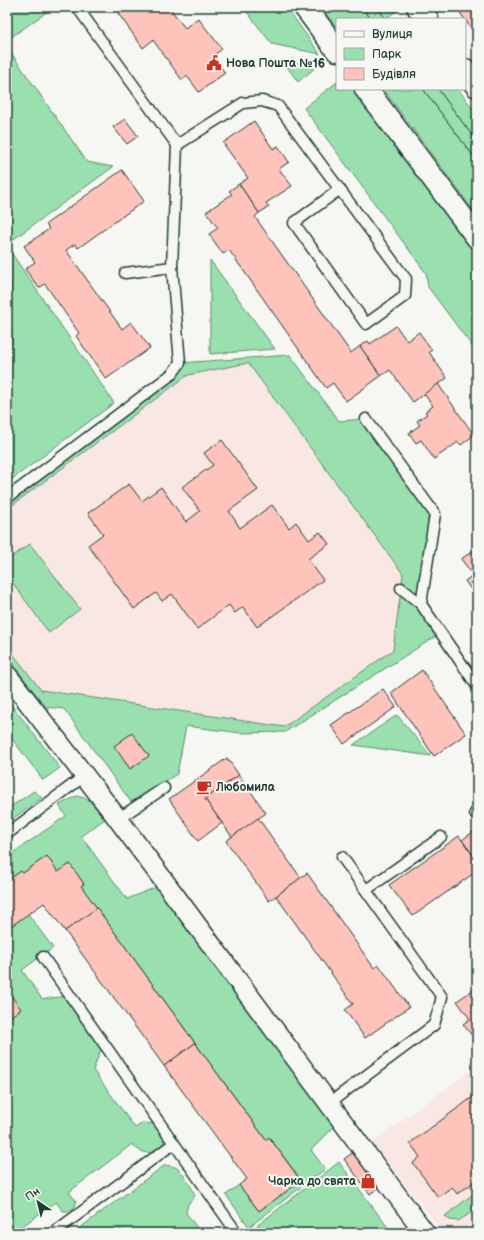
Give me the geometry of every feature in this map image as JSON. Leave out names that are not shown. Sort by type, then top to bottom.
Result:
[{"type":"main road","points":[[305,7],[336,49]]},
{"type":"main road","points":[[418,7],[426,18]]},
{"type":"main road","points":[[466,71],[477,86]]},
{"type":"main road","points":[[367,90],[477,237]]},
{"type":"street","points":[[7,675],[83,777],[118,820],[425,1233]]},
{"type":"lane","points":[[7,498],[175,378],[180,363],[172,267],[178,145],[77,7]]},
{"type":"lane","points":[[178,145],[243,103],[262,100],[278,106],[340,189],[406,279],[405,296],[366,324],[294,223],[340,189]]},
{"type":"lane","points":[[125,273],[172,267]]},
{"type":"lane","points":[[366,419],[435,514],[421,604]]},
{"type":"lane","points":[[401,588],[421,604],[477,686]]},
{"type":"lane","points":[[7,834],[83,777]]},
{"type":"lane","points":[[118,820],[164,788]]},
{"type":"lane","points":[[366,890],[441,836]]},
{"type":"lane","points":[[328,1104],[434,1025],[442,997],[342,857]]},
{"type":"lane","points":[[43,957],[237,1233]]},
{"type":"lane","points":[[53,1233],[173,1144]]},
{"type":"shaded area","points":[[248,363],[403,574],[393,650],[284,727],[41,690],[7,646],[7,509],[188,374]]},
{"type":"shaded area","points":[[477,1066],[477,1219],[461,1231],[441,1230],[372,1143]]},
{"type":"green space","points":[[7,7],[54,7],[7,40]]},
{"type":"green space","points":[[243,7],[286,7],[320,54],[272,44]]},
{"type":"green space","points":[[321,7],[398,7],[399,9],[386,18],[336,18],[336,27]]},
{"type":"green space","points":[[7,47],[87,162],[113,167],[7,244]]},
{"type":"green space","points":[[282,60],[315,68],[298,82]]},
{"type":"green space","points":[[336,83],[336,90],[354,90],[477,253],[477,353],[428,287],[426,273],[304,108]]},
{"type":"green space","points":[[384,90],[459,90],[477,114],[477,215]]},
{"type":"green space","points":[[10,251],[114,403],[7,483],[7,260],[12,344]]},
{"type":"green space","points":[[210,260],[275,349],[210,354]]},
{"type":"green space","points":[[290,355],[339,421],[366,419],[435,514],[421,603],[441,633],[285,732],[241,733],[186,726],[177,774],[131,802],[64,709],[46,707],[7,657],[7,646],[41,690],[284,727],[393,650],[403,574],[248,363],[188,375],[7,509],[7,498],[180,363]]},
{"type":"green space","points":[[30,544],[80,609],[49,633],[7,575],[7,560]]},
{"type":"green space","points":[[7,699],[60,768],[43,780],[7,732]]},
{"type":"green space","points":[[397,715],[431,756],[353,745]]},
{"type":"green space","points":[[34,791],[42,798],[7,823],[7,809]]},
{"type":"green space","points":[[77,796],[88,799],[105,819],[81,836],[127,899],[159,886],[339,1122],[311,1150],[325,1169],[249,1227],[226,1195],[239,1185],[259,1211],[301,1180],[270,1138],[266,1140],[81,886],[84,884],[70,864],[58,872],[47,856],[23,873],[21,871],[7,881],[7,857],[66,816],[59,805]]},
{"type":"green space","points":[[28,914],[53,948],[22,970],[42,999],[69,996],[103,1044],[93,1070],[135,1128],[143,1123],[154,1124],[162,1133],[163,1142],[162,1147],[149,1153],[137,1149],[132,1144],[69,1192],[76,1201],[75,1207],[69,1211],[63,1211],[56,1202],[17,1230],[19,1233],[7,1233],[7,929]]},
{"type":"green space","points":[[339,1162],[392,1233],[258,1233],[254,1228]]},
{"type":"green space","points":[[165,1165],[178,1169],[184,1175],[192,1189],[195,1196],[188,1204],[186,1213],[201,1233],[125,1233],[121,1229],[115,1233],[78,1233],[77,1230]]},
{"type":"green space","points":[[477,1191],[477,1209],[458,1221],[450,1220],[445,1216]]},
{"type":"building","points":[[122,7],[169,7],[185,28],[198,18],[222,49],[213,56],[225,73],[199,92],[187,76],[182,80],[153,40],[143,48],[117,12]]},
{"type":"building","points":[[456,7],[475,7],[477,10],[477,37],[466,21],[466,18],[464,18]]},
{"type":"building","points":[[125,119],[138,136],[127,144],[113,127]]},
{"type":"building","points":[[254,121],[273,149],[278,146],[289,162],[279,169],[292,186],[266,203],[269,207],[259,213],[239,184],[248,178],[223,143]]},
{"type":"building","points":[[122,170],[144,201],[78,248],[75,244],[66,250],[122,329],[131,322],[150,348],[106,379],[76,336],[79,333],[45,284],[39,288],[25,269],[35,262],[24,246],[49,229],[46,224]]},
{"type":"building","points":[[239,184],[259,213],[255,217],[351,353],[360,346],[381,376],[346,401],[333,383],[326,388],[229,250],[223,254],[209,234],[218,228],[206,212],[232,194],[229,191]]},
{"type":"building","points":[[396,326],[407,341],[419,332],[432,350],[429,352],[447,378],[413,402],[390,370],[381,376],[360,346],[368,341],[370,344]]},
{"type":"building","points":[[438,384],[474,435],[461,445],[458,442],[434,459],[421,440],[416,443],[409,433],[420,425],[417,421],[427,414],[425,412],[433,406],[424,394]]},
{"type":"building","points":[[222,440],[258,490],[229,511],[240,528],[272,505],[289,528],[296,522],[309,540],[320,532],[329,544],[308,559],[323,580],[257,627],[243,607],[235,613],[229,605],[197,629],[172,594],[162,601],[156,593],[134,609],[88,545],[103,534],[88,513],[129,484],[142,501],[161,487],[186,522],[200,511],[182,487],[213,465],[204,453]]},
{"type":"building","points":[[477,548],[477,598],[465,581],[473,575],[461,559]]},
{"type":"building","points":[[422,670],[466,734],[434,756],[391,693]]},
{"type":"building","points":[[383,689],[396,707],[344,744],[331,725]]},
{"type":"building","points":[[132,733],[149,756],[130,769],[114,746]]},
{"type":"building","name":"Любомила","points":[[227,758],[239,775],[205,799],[222,823],[198,841],[169,799]]},
{"type":"building","points":[[239,775],[266,813],[232,837],[205,799]]},
{"type":"building","points":[[258,818],[301,878],[269,901],[226,841]]},
{"type":"building","points":[[477,829],[477,861],[462,840]]},
{"type":"building","points":[[459,836],[477,861],[477,871],[413,916],[389,885]]},
{"type":"building","points":[[47,856],[58,872],[70,864],[84,884],[81,886],[97,908],[65,931],[44,903],[7,929],[7,881],[21,871],[23,873]]},
{"type":"building","points":[[307,873],[374,968],[379,965],[409,1007],[365,1038],[345,1010],[353,1004],[276,896]]},
{"type":"building","points":[[97,908],[195,1043],[164,1066],[65,931]]},
{"type":"building","points":[[477,987],[477,1042],[463,1024],[470,1019],[457,1001]]},
{"type":"building","points":[[12,997],[21,1009],[7,1019],[7,1001]]},
{"type":"building","points":[[477,1042],[477,1053],[472,1045]]},
{"type":"building","points":[[195,1043],[266,1140],[269,1137],[301,1181],[259,1211],[239,1185],[247,1179],[164,1066]]},
{"type":"building","points":[[477,1094],[477,1180],[457,1194],[452,1187],[438,1197],[413,1163],[420,1157],[410,1143]]},
{"type":"building","points":[[355,1151],[381,1186],[370,1194],[344,1159]]},
{"type":"tram line","points":[[362,7],[370,18]]},
{"type":"tram line","points":[[377,7],[385,18]]},
{"type":"tram line","points":[[424,90],[477,161]]},
{"type":"tram line","points":[[439,90],[477,142]]},
{"type":"place","name":"Нова Пошта №16","points":[[214,63]]},
{"type":"place","name":"Любомила","points":[[204,787]]},
{"type":"place","name":"Чарка до свята","points":[[368,1181]]}]
